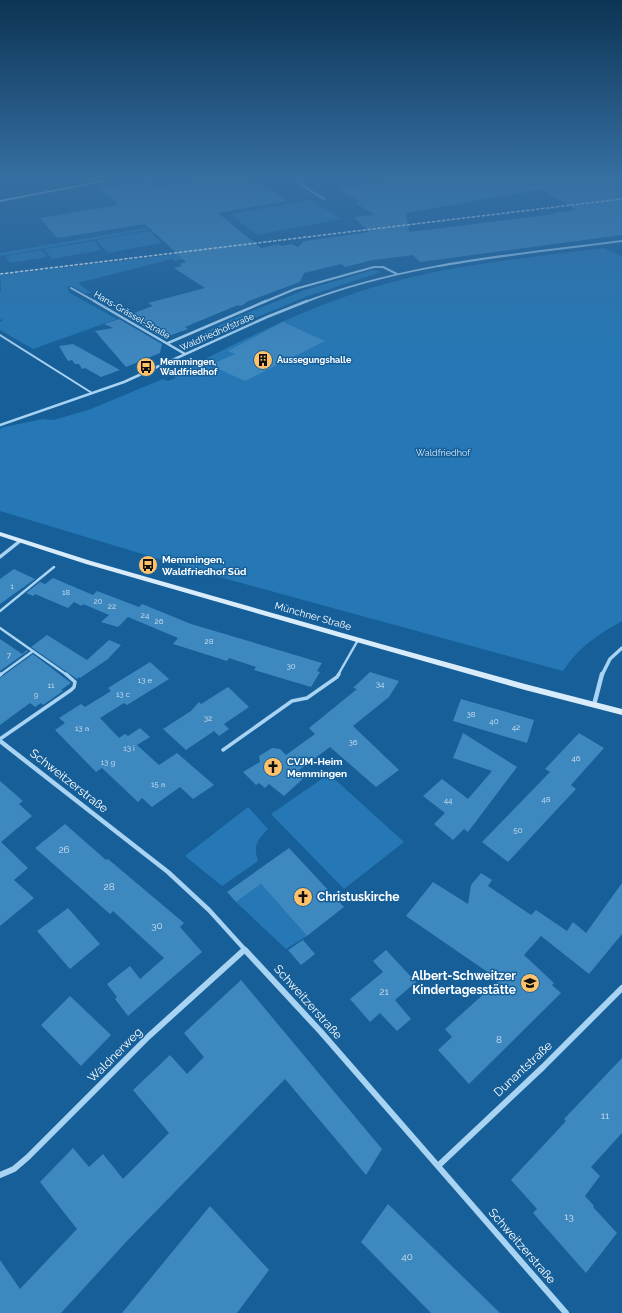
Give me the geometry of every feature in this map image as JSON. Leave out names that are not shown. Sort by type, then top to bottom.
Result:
[{"type":"street","name":"Waldfriedhofstraße","points":[[0,425],[146,373],[185,354],[303,303],[360,283],[397,274],[462,262],[622,241]]},
{"type":"street","name":"Waldfriedhofstraße","points":[[168,343],[252,306],[315,283],[374,267],[390,269],[397,274]]},
{"type":"street","name":"Hans-Grässel-Straße","points":[[71,288],[185,354]]},
{"type":"street","name":"Münchner Straße","points":[[0,534],[161,584],[358,640],[622,712]]},
{"type":"street","points":[[0,557],[20,541]]},
{"type":"street","points":[[594,705],[603,670],[611,657],[622,648]]},
{"type":"street","name":"Schweitzerstraße","points":[[0,740],[168,872],[209,910],[321,1032],[566,1313]]},
{"type":"street","name":"Waldnerweg","points":[[0,1175],[14,1169],[28,1157],[149,1036],[245,949]]},
{"type":"street","name":"Dunantstraße","points":[[438,1166],[543,1067],[622,988]]},
{"type":"lane","points":[[0,335],[92,393]]},
{"type":"lane","points":[[0,611],[54,567]]},
{"type":"lane","points":[[0,628],[73,679],[75,685],[71,690],[0,740]]},
{"type":"lane","points":[[223,750],[292,701],[307,698],[337,677],[358,640]]},
{"type":"lane","points":[[0,675],[33,651]]},
{"type":"green space","points":[[74,240],[90,240],[1,256],[0,253]]},
{"type":"green space","points":[[96,240],[159,240],[162,243],[108,253]]},
{"type":"green space","points":[[94,241],[101,250],[52,259],[44,249]]},
{"type":"green space","name":"Waldfriedhof","points":[[604,248],[622,257],[622,621],[604,631],[589,642],[575,655],[563,671],[212,575],[0,511],[0,429],[4,427],[43,419],[54,420],[91,409],[163,379],[168,381],[176,378],[172,375],[270,327],[345,296],[371,288],[428,273],[486,263]]},
{"type":"green space","points":[[42,250],[47,257],[10,263],[6,256]]},
{"type":"green space","points":[[188,253],[187,258],[175,261],[172,259],[78,283],[91,293],[84,293],[72,286],[67,287],[70,293],[117,319],[33,349],[0,330],[0,322],[3,320],[0,319],[0,275]]},
{"type":"green space","points":[[373,270],[381,272],[308,296],[216,334],[210,336],[203,333],[232,319],[305,290]]},
{"type":"green space","points":[[329,774],[404,842],[344,889],[271,814]]},
{"type":"green space","points":[[248,807],[268,829],[259,840],[256,847],[258,861],[222,886],[185,856]]},
{"type":"green space","points":[[261,884],[307,936],[286,949],[236,902]]},
{"type":"building","points":[[163,240],[252,240],[261,248],[279,244],[281,246],[292,244],[298,247],[304,241],[309,240],[583,240],[420,262],[413,255],[373,260],[345,267],[341,264],[304,273],[300,282],[246,302],[240,306],[238,305],[185,327],[188,329],[163,338],[126,316],[153,306],[148,303],[205,288],[174,268],[182,266],[180,264],[186,262]]},
{"type":"building","points":[[119,319],[162,344],[160,353],[126,367],[95,331],[113,328],[104,324]]},
{"type":"building","points":[[283,322],[325,341],[245,381],[210,365],[235,354],[228,351]]},
{"type":"building","points":[[73,344],[120,370],[101,377],[85,368],[82,369],[79,364],[75,364],[72,360],[68,361],[59,346]]},
{"type":"building","points":[[14,569],[35,579],[0,604],[0,579]]},
{"type":"building","points":[[53,578],[93,595],[97,591],[139,607],[142,604],[191,624],[322,663],[317,671],[320,672],[311,687],[254,670],[256,667],[229,658],[227,661],[173,644],[178,638],[128,617],[118,627],[101,622],[109,615],[83,604],[82,606],[74,602],[68,608],[35,594],[33,596],[26,593],[40,582],[45,584]]},
{"type":"building","points":[[47,635],[87,660],[109,640],[121,645],[108,659],[77,679],[31,647]]},
{"type":"building","points":[[0,639],[22,654],[27,650],[28,651],[0,671]]},
{"type":"building","points":[[33,654],[71,683],[61,690],[63,691],[43,705],[41,703],[35,707],[30,703],[0,725],[0,678]]},
{"type":"building","points":[[150,662],[169,679],[127,705],[124,703],[100,718],[119,738],[125,734],[128,736],[140,728],[150,737],[137,745],[159,765],[177,753],[214,785],[193,799],[180,787],[152,807],[142,798],[138,802],[102,768],[96,772],[55,730],[65,723],[59,718],[81,704],[85,707],[111,691],[108,688]]},
{"type":"building","points":[[370,672],[399,681],[389,697],[353,726],[399,770],[376,787],[330,747],[299,770],[306,776],[284,796],[269,784],[265,788],[259,783],[256,785],[243,772],[260,762],[259,756],[272,748],[280,749],[286,755],[315,734],[309,728],[357,689],[353,688]]},
{"type":"building","points":[[228,687],[249,707],[224,724],[229,729],[219,736],[214,731],[186,750],[163,729],[191,711],[199,702],[201,704]]},
{"type":"building","points":[[461,699],[534,720],[527,743],[453,721]]},
{"type":"building","points":[[463,733],[517,767],[468,832],[464,829],[453,840],[434,824],[445,813],[423,796],[442,779],[468,799],[492,771],[453,758]]},
{"type":"building","points":[[579,733],[604,748],[571,785],[576,789],[508,862],[482,842],[550,772],[545,769]]},
{"type":"building","points":[[0,781],[23,801],[19,804],[32,816],[1,842],[28,868],[14,880],[34,898],[0,926]]},
{"type":"building","points":[[65,824],[106,860],[108,859],[184,923],[180,927],[202,952],[128,1016],[115,999],[117,997],[107,984],[130,966],[140,979],[164,958],[113,911],[110,914],[35,848]]},
{"type":"building","name":"Christuskirche","points":[[289,848],[344,907],[307,936],[261,884],[236,902],[227,892]]},
{"type":"building","name":"Albert-Schweitzer Kindertagesstätte","points":[[481,873],[492,880],[488,886],[531,915],[536,910],[567,931],[573,922],[586,933],[622,883],[622,934],[589,974],[541,936],[524,955],[554,983],[552,985],[561,993],[469,1084],[438,1050],[452,1037],[445,1029],[499,980],[406,916],[433,882],[468,904],[471,885]]},
{"type":"building","points":[[68,908],[100,944],[70,969],[37,931]]},
{"type":"building","points":[[303,940],[315,954],[301,965],[288,950]]},
{"type":"building","points":[[386,950],[416,982],[395,1000],[411,1019],[397,1031],[380,1013],[370,1022],[350,999],[383,972],[373,961]]},
{"type":"building","points":[[241,980],[382,1149],[366,1175],[285,1079],[127,1241],[61,1313],[0,1313],[0,1260],[20,1289],[77,1229],[40,1182],[73,1148],[89,1167],[103,1154],[123,1179],[169,1133],[133,1090],[170,1055],[187,1074],[204,1057],[184,1033]]},
{"type":"building","points":[[70,996],[111,1035],[81,1066],[41,1025]]},
{"type":"building","points":[[622,1058],[622,1133],[591,1167],[600,1176],[585,1196],[617,1233],[586,1273],[533,1213],[537,1209],[511,1180],[566,1121],[564,1119]]},
{"type":"building","points":[[388,1204],[500,1313],[431,1313],[361,1242]]},
{"type":"building","points":[[210,1206],[269,1270],[237,1313],[122,1313]]},
{"type":"railway","points":[[0,274],[280,240]]},
{"type":"place","name":"Aussegungshalle","points":[[263,360]]},
{"type":"place","name":"Memmingen, Waldfriedhof","points":[[146,367]]},
{"type":"place","name":"Memmingen, Waldfriedhof Süd","points":[[148,565]]},
{"type":"place","name":"CVJM-Heim Memmingen","points":[[273,767]]},
{"type":"place","name":"Christuskirche","points":[[303,897]]},
{"type":"place","name":"Albert-Schweitzer Kindertagesstätte","points":[[530,983]]}]
